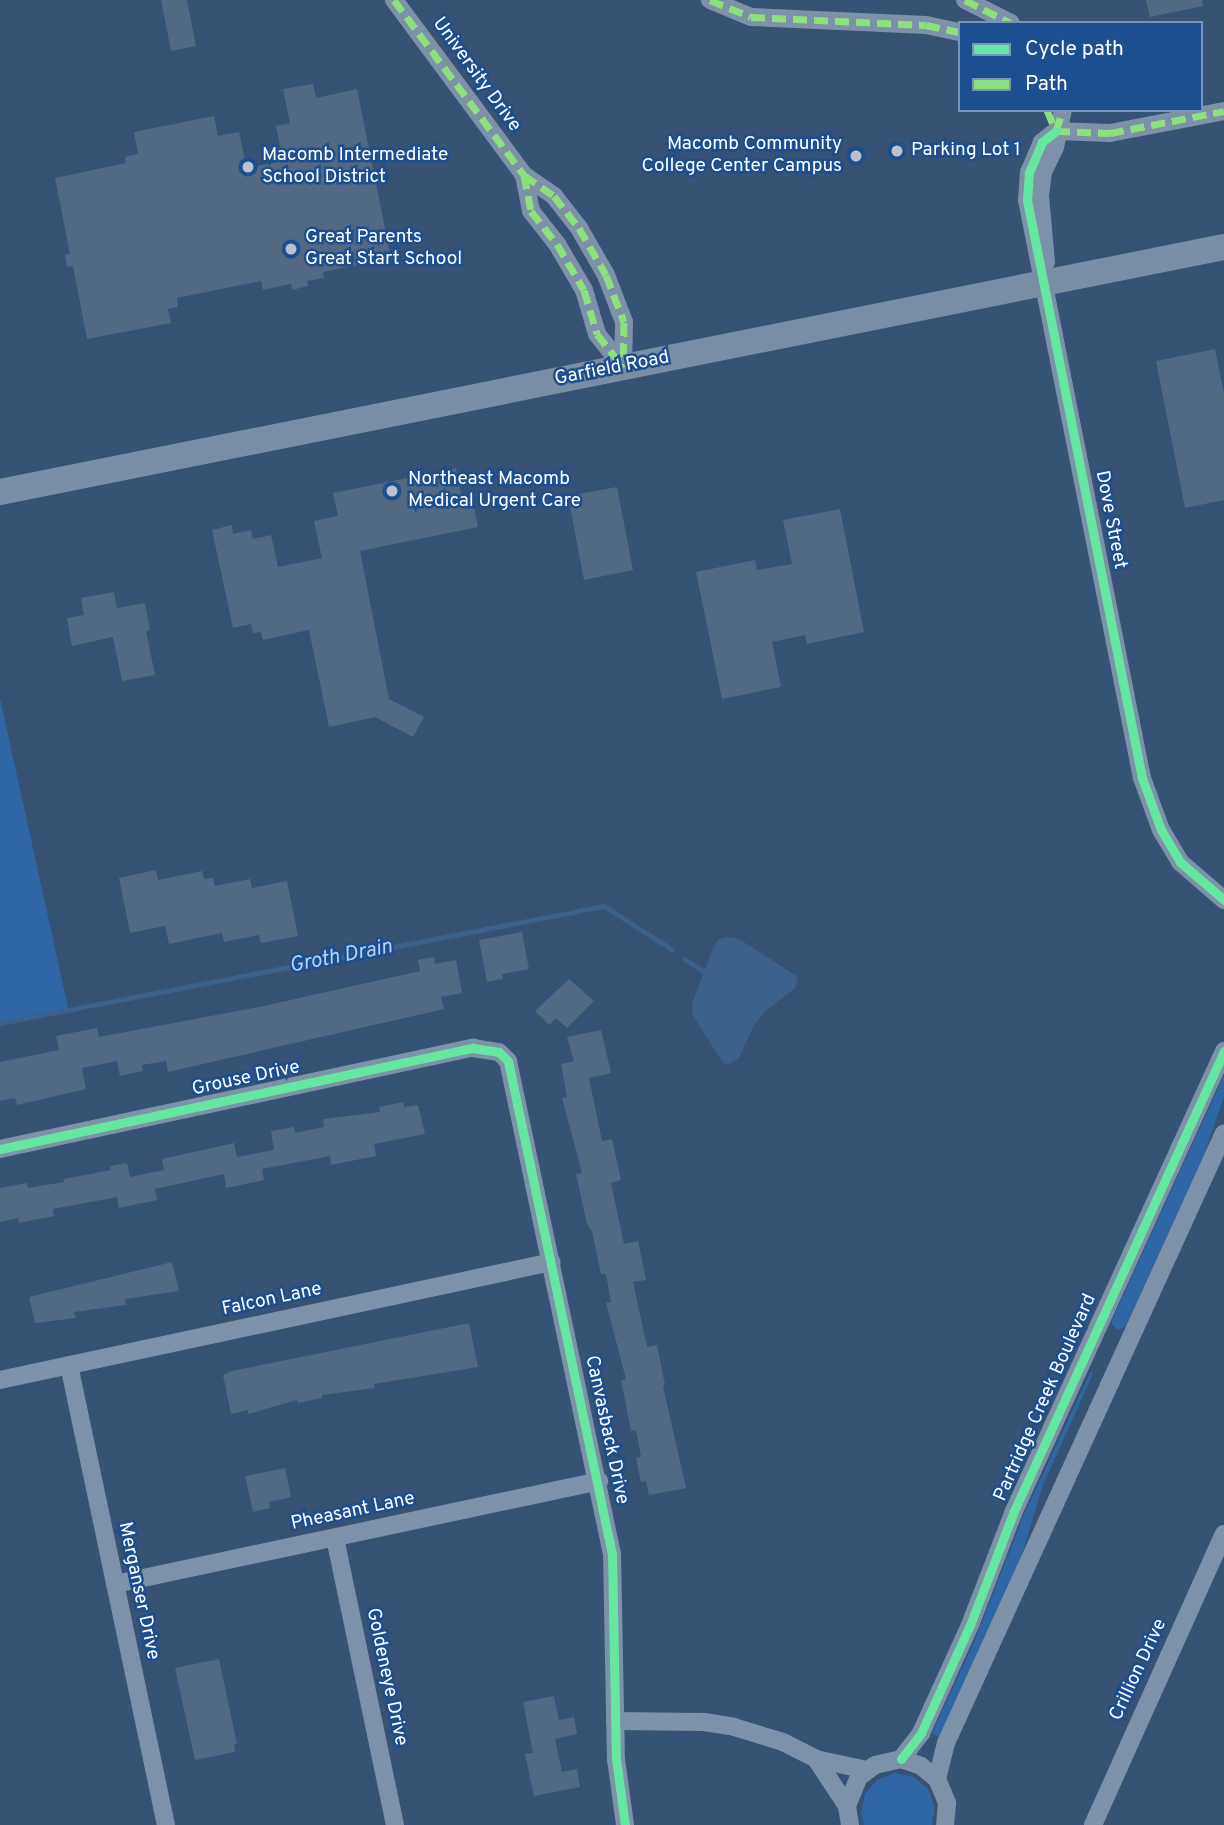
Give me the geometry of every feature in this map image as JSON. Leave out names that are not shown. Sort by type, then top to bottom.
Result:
[{"type":"main road","name":"Garfield Road","points":[[0,492],[1224,247]]},
{"type":"street","name":"University Drive","points":[[394,0],[524,175],[554,196],[579,228],[606,275],[624,322],[623,367]]},
{"type":"street","points":[[709,0],[751,17],[926,25],[958,32]]},
{"type":"street","points":[[965,0],[1006,21]]},
{"type":"street","points":[[1056,131],[1110,133],[1224,111]]},
{"type":"street","points":[[1048,112],[1056,131]]},
{"type":"street","points":[[1056,131],[1062,112]]},
{"type":"street","name":"Dove Street","points":[[1056,131],[1042,142],[1028,172],[1027,200],[1031,232],[1045,283],[1142,778],[1161,830],[1180,862],[1224,900]]},
{"type":"street","name":"University Drive","points":[[524,175],[531,211],[556,243],[584,290],[597,334],[623,367]]},
{"type":"street","name":"Grouse Drive","points":[[0,1149],[473,1048],[499,1052]]},
{"type":"street","name":"Partridge Creek Boulevard","points":[[901,1759],[915,1744],[927,1721],[970,1625],[1014,1511],[1224,1051]]},
{"type":"street","name":"Canvasback Drive","points":[[499,1052],[508,1061],[513,1076],[599,1481],[615,1584],[615,1721],[618,1779],[625,1825]]},
{"type":"street","points":[[937,1779],[946,1743],[1224,1133]]},
{"type":"street","name":"Falcon Lane","points":[[0,1380],[552,1262]]},
{"type":"street","name":"Merganser Drive","points":[[69,1365],[166,1825]]},
{"type":"street","name":"Pheasant Lane","points":[[115,1584],[599,1481]]},
{"type":"street","name":"Crillion Drive","points":[[1093,1825],[1224,1534]]},
{"type":"street","name":"Goldeneye Drive","points":[[334,1538],[395,1825]]},
{"type":"street","points":[[615,1721],[694,1721],[734,1727],[783,1742],[816,1759],[867,1770]]},
{"type":"street","points":[[816,1759],[847,1806],[850,1825]]},
{"type":"street","points":[[847,1806],[853,1786],[867,1770],[883,1761],[901,1759],[921,1766],[937,1779],[945,1794],[946,1818],[963,1825]]},
{"type":"shaded area","points":[[0,698],[69,1012],[0,1025]]},
{"type":"shaded area","points":[[719,939],[739,939],[798,977],[795,988],[764,1012],[753,1027],[739,1058],[729,1065],[723,1063],[693,1016],[692,1003],[714,946]]},
{"type":"shaded area","points":[[1224,1075],[1224,1097],[1204,1155],[1126,1326],[1118,1330],[1112,1320]]},
{"type":"shaded area","points":[[1091,1371],[1093,1374],[1043,1485],[1021,1558],[939,1737],[932,1733],[974,1642],[1025,1512]]},
{"type":"shaded area","points":[[895,1773],[914,1777],[928,1789],[935,1807],[932,1825],[864,1825],[861,1813],[865,1794],[877,1780]]},
{"type":"building","points":[[161,0],[187,0],[196,46],[171,51]]},
{"type":"building","points":[[1146,0],[1202,0],[1203,6],[1150,17]]},
{"type":"building","name":"Macomb Intermediate School District","points":[[313,84],[316,98],[357,89],[391,258],[323,272],[324,278],[307,281],[308,286],[292,290],[291,284],[263,290],[261,281],[177,298],[178,307],[168,309],[171,323],[87,339],[73,266],[67,267],[65,255],[70,254],[55,178],[126,163],[125,157],[138,154],[134,132],[214,116],[218,136],[239,132],[245,160],[251,159],[253,167],[283,161],[276,126],[290,123],[283,89]]},
{"type":"building","points":[[1215,349],[1224,394],[1224,500],[1185,508],[1156,361]]},
{"type":"building","points":[[456,468],[462,499],[472,497],[478,527],[360,551],[389,699],[424,717],[413,737],[375,717],[329,727],[309,630],[263,640],[261,632],[253,633],[251,624],[233,628],[212,530],[232,525],[233,534],[251,530],[253,539],[271,535],[278,567],[322,558],[314,521],[338,516],[333,493]]},
{"type":"building","points":[[617,487],[633,570],[584,580],[568,496]]},
{"type":"building","points":[[840,509],[864,632],[807,644],[805,635],[772,642],[781,687],[722,699],[696,572],[755,560],[757,570],[792,564],[783,520]]},
{"type":"building","points":[[114,592],[117,608],[145,603],[150,630],[146,631],[155,675],[122,681],[113,637],[72,646],[67,618],[84,615],[81,598]]},
{"type":"building","points":[[156,870],[158,880],[202,871],[204,879],[213,878],[215,886],[250,879],[252,888],[287,881],[298,936],[261,943],[259,935],[224,942],[222,933],[169,944],[165,926],[130,933],[119,878]]},
{"type":"building","points":[[522,932],[529,969],[502,974],[503,979],[487,982],[479,940]]},
{"type":"building","points":[[434,957],[435,964],[456,960],[462,993],[441,997],[444,1009],[168,1072],[166,1061],[142,1065],[143,1071],[120,1076],[117,1061],[82,1068],[86,1089],[17,1105],[15,1098],[0,1101],[0,1062],[59,1050],[56,1036],[97,1028],[99,1037],[264,1006],[420,971],[418,960]]},
{"type":"building","points":[[569,979],[594,1001],[567,1028],[556,1018],[549,1025],[535,1011]]},
{"type":"building","points":[[601,1030],[611,1073],[589,1078],[602,1141],[612,1139],[621,1180],[611,1183],[624,1244],[638,1241],[646,1280],[633,1282],[647,1347],[657,1345],[665,1385],[663,1386],[686,1488],[649,1495],[646,1481],[641,1482],[636,1458],[641,1457],[636,1430],[631,1431],[621,1380],[626,1379],[606,1303],[611,1302],[606,1274],[601,1274],[592,1231],[587,1224],[576,1174],[582,1173],[562,1098],[567,1097],[561,1064],[574,1061],[567,1037]]},
{"type":"building","points":[[403,1102],[404,1107],[418,1105],[425,1134],[374,1144],[376,1156],[331,1165],[330,1156],[262,1169],[264,1180],[226,1188],[224,1174],[155,1189],[157,1200],[119,1208],[117,1197],[53,1209],[54,1216],[19,1223],[18,1218],[0,1222],[0,1188],[27,1183],[28,1188],[64,1182],[64,1179],[111,1170],[110,1166],[127,1163],[130,1177],[164,1170],[162,1159],[234,1143],[237,1157],[274,1150],[271,1131],[294,1127],[295,1133],[324,1127],[323,1119],[380,1112],[379,1107]]},
{"type":"building","points":[[172,1262],[179,1291],[125,1299],[126,1305],[74,1312],[76,1318],[35,1323],[29,1297]]},
{"type":"building","points":[[469,1323],[478,1367],[374,1384],[375,1388],[322,1395],[322,1398],[298,1403],[297,1400],[248,1414],[248,1410],[231,1414],[223,1375],[232,1371]]},
{"type":"building","points":[[285,1468],[291,1497],[269,1502],[270,1508],[253,1512],[245,1476]]},
{"type":"building","points":[[219,1659],[237,1744],[234,1744],[235,1752],[195,1760],[175,1668]]},
{"type":"building","points":[[554,1696],[559,1720],[574,1717],[577,1734],[555,1739],[562,1772],[577,1769],[580,1787],[534,1796],[525,1754],[533,1753],[523,1702]]},
{"type":"waterway","name":"Groth Drain","points":[[0,1023],[604,906],[671,949]]},
{"type":"waterway","name":"Groth Drain","points":[[685,959],[703,971]]},
{"type":"marked path","points":[[394,0],[524,175],[554,196],[579,228],[606,275],[624,322],[623,367]]},
{"type":"marked path","points":[[710,0],[751,17],[926,25],[958,32]]},
{"type":"marked path","points":[[965,0],[1007,21]]},
{"type":"marked path","points":[[1056,131],[1110,133],[1224,111]]},
{"type":"marked path","points":[[1048,112],[1056,131]]},
{"type":"marked path","points":[[1056,131],[1062,112]]},
{"type":"marked path","points":[[524,175],[531,211],[557,244],[584,290],[597,334],[623,367]]},
{"type":"cycle path","points":[[1056,131],[1042,142],[1029,172],[1027,200],[1142,778],[1161,830],[1180,862],[1224,900]]},
{"type":"cycle path","points":[[0,1149],[473,1048],[499,1052],[508,1061],[612,1554],[616,1759],[625,1825]]},
{"type":"cycle path","points":[[901,1759],[921,1733],[970,1625],[1014,1511],[1224,1051]]},
{"type":"place","name":"Parking Lot 1","points":[[897,151]]},
{"type":"place","name":"Macomb Community College Center Campus","points":[[856,156]]},
{"type":"place","name":"Macomb Intermediate School District","points":[[248,167]]},
{"type":"place","name":"Great Parents Great Start School","points":[[291,249]]},
{"type":"place","name":"Northeast Macomb Medical Urgent Care","points":[[392,491]]}]
